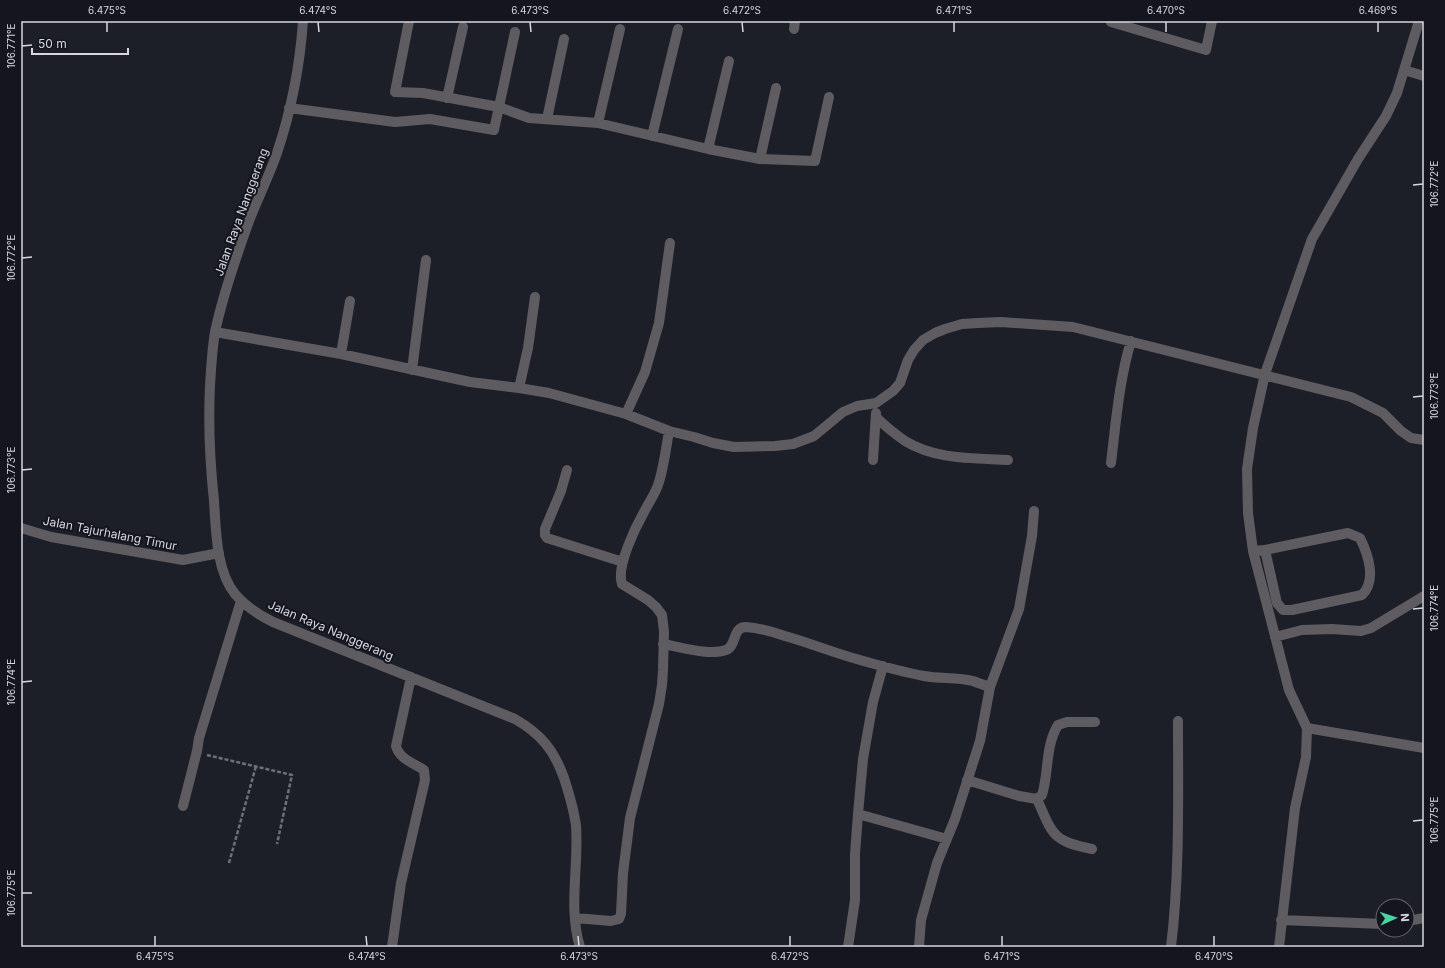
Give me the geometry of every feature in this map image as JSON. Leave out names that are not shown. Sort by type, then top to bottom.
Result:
[{"type":"street","name":"Jalan Raya Nanggerang","points":[[303,21],[297,67],[289,108],[277,154],[249,220],[229,279],[215,332],[212,354],[209,421],[211,476],[219,553],[227,580],[241,601],[256,613],[273,622],[515,719],[529,727],[541,738],[551,749],[560,767],[573,808],[576,848],[576,918],[577,936],[580,947]]},
{"type":"street","points":[[409,21],[395,92],[423,93],[498,107],[529,118],[598,123],[708,149],[760,159],[815,161],[829,97]]},
{"type":"street","points":[[1111,21],[1206,50],[1212,21]]},
{"type":"street","points":[[1279,947],[1295,808],[1306,757],[1307,728],[1289,690],[1253,551],[1248,513],[1247,469],[1253,428],[1265,374],[1312,239],[1358,159],[1386,116],[1397,93],[1419,21]]},
{"type":"street","points":[[447,98],[463,27]]},
{"type":"street","points":[[598,123],[620,29]]},
{"type":"street","points":[[652,136],[678,29]]},
{"type":"street","points":[[289,108],[396,122],[430,119],[494,130],[515,32]]},
{"type":"street","points":[[547,119],[564,39]]},
{"type":"street","points":[[708,149],[729,62]]},
{"type":"street","points":[[1404,70],[1424,76]]},
{"type":"street","points":[[760,159],[776,88]]},
{"type":"street","points":[[626,414],[644,372],[659,323],[670,243]]},
{"type":"street","points":[[412,370],[426,260]]},
{"type":"street","points":[[519,388],[528,348],[535,297]]},
{"type":"street","points":[[341,354],[350,301]]},
{"type":"street","points":[[215,332],[341,354],[470,382],[549,393],[626,414],[669,431],[694,437],[713,444],[734,447],[793,444],[814,436],[843,412],[858,406],[876,403],[893,391],[900,383],[908,360],[914,350],[923,340],[935,333],[962,324],[1001,322],[1073,327],[1265,374],[1350,397],[1383,413],[1401,431],[1411,438],[1424,440]]},
{"type":"street","points":[[1111,464],[1119,393],[1124,364],[1131,341]]},
{"type":"street","points":[[873,460],[876,403]]},
{"type":"street","points":[[876,417],[906,441],[934,453],[954,458],[1008,460]]},
{"type":"street","points":[[576,918],[611,921],[619,919],[621,914],[623,873],[630,818],[659,704],[662,685],[664,632],[662,615],[648,600],[622,584],[620,572],[625,553],[644,513],[654,496],[659,482],[669,431]]},
{"type":"street","points":[[567,470],[561,491],[545,528],[545,535],[547,538],[623,562]]},
{"type":"street","points":[[918,947],[921,920],[936,863],[955,819],[980,741],[990,687],[1018,609],[1032,536],[1034,511]]},
{"type":"street","name":"Jalan Tajurhalang Timur","points":[[21,528],[51,537],[183,560],[219,553]]},
{"type":"street","points":[[1253,551],[1265,550],[1348,533],[1356,535],[1360,538],[1367,552],[1370,569],[1369,581],[1362,595],[1292,610],[1283,610],[1277,603],[1265,550]]},
{"type":"street","points":[[1275,637],[1302,630],[1332,629],[1361,631],[1371,628],[1424,596]]},
{"type":"street","points":[[183,806],[199,738],[241,601]]},
{"type":"street","points":[[663,644],[709,652],[728,650],[731,647],[735,634],[740,629],[745,627],[768,631],[817,645],[858,660],[926,676],[972,681],[990,687]]},
{"type":"street","points":[[848,947],[855,900],[855,854],[863,759],[873,702],[883,666]]},
{"type":"street","points":[[392,947],[402,883],[425,780],[424,770],[403,758],[398,753],[396,746],[411,677]]},
{"type":"street","points":[[1171,947],[1178,862],[1178,721]]},
{"type":"street","points":[[967,780],[1019,796],[1037,799],[1042,795],[1050,747],[1058,725],[1067,722],[1095,722]]},
{"type":"street","points":[[1307,728],[1424,748]]},
{"type":"street","points":[[1037,799],[1052,831],[1058,838],[1077,846],[1092,849]]},
{"type":"street","points":[[858,814],[947,839]]},
{"type":"street","points":[[1281,920],[1375,924]]},
{"type":"path","points":[[197,751],[209,756],[256,766],[292,776],[277,844]]},
{"type":"path","points":[[229,863],[256,766]]}]
